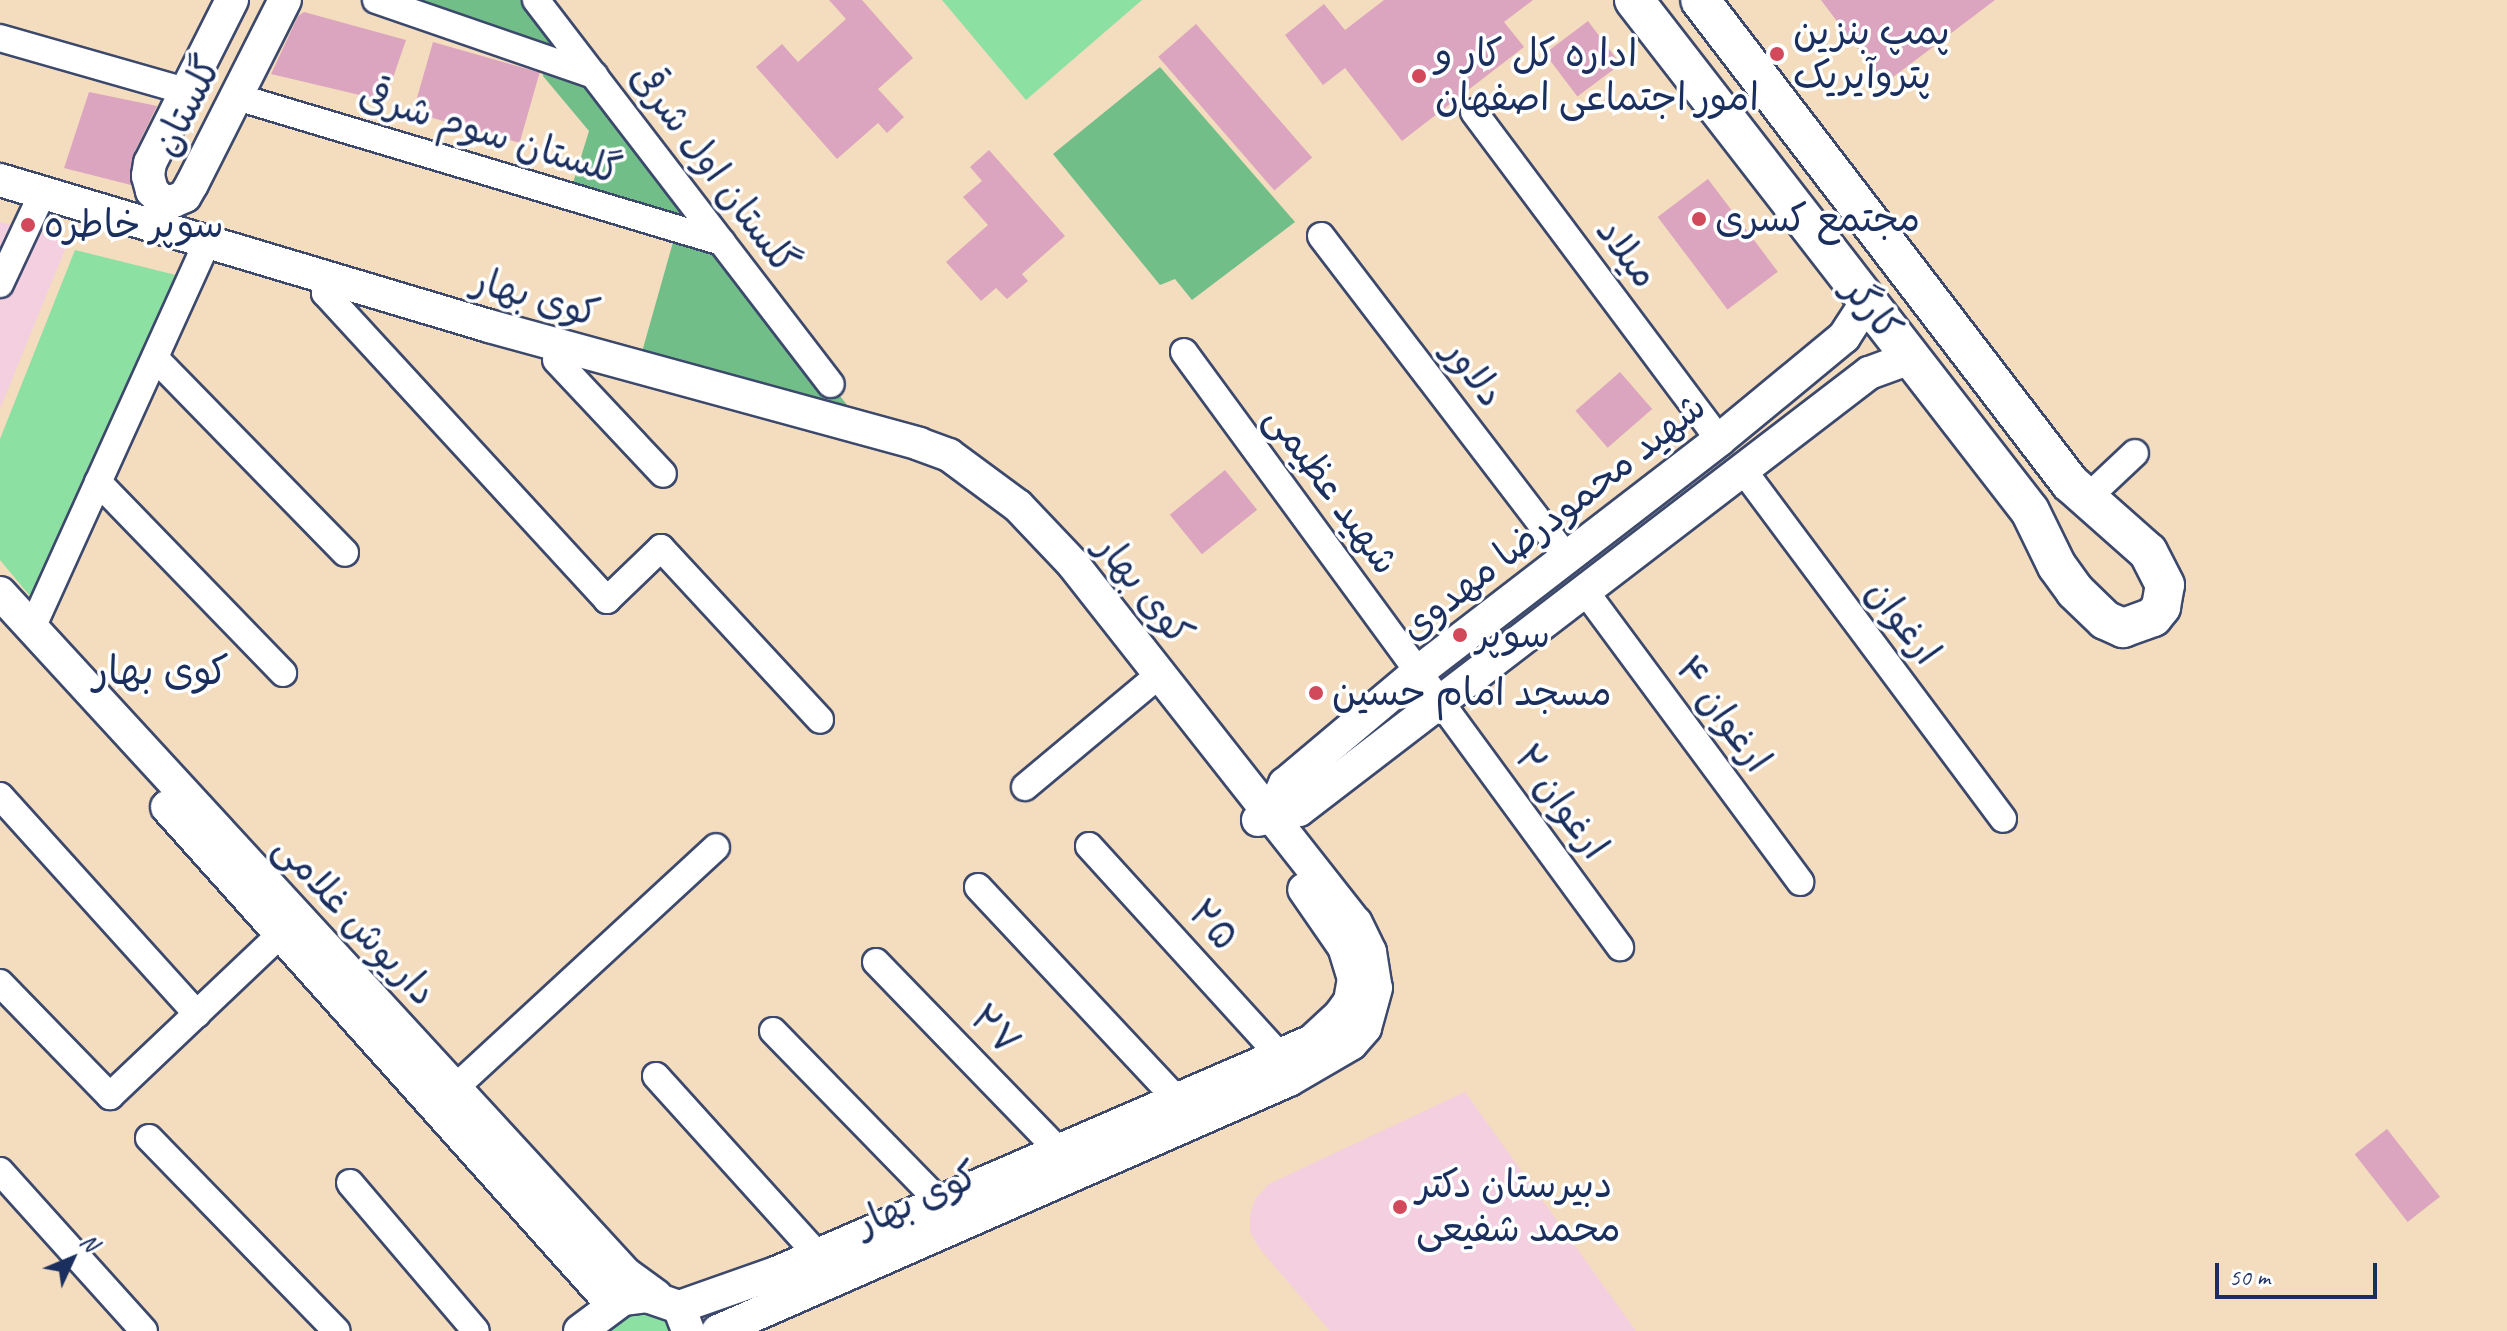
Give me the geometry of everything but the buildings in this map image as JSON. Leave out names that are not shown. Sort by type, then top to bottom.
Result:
[{"type":"main road","name":"کارگر","points":[[1634,0],[2030,511],[2065,577],[2105,620],[2123,628],[2153,617],[2161,607],[2165,585],[2148,552],[2070,483],[1700,0]]},
{"type":"street","name":"گلستان","points":[[232,0],[150,163],[148,176],[152,191],[162,201],[174,201],[185,196],[285,0]]},
{"type":"street","points":[[376,0],[594,75]]},
{"type":"street","name":"گلستان اول شرقی","points":[[536,0],[831,384]]},
{"type":"street","points":[[0,38],[188,92]]},
{"type":"street","name":"گلستان سوم شرقی","points":[[237,97],[722,242]]},
{"type":"street","name":"میلاد","points":[[1474,112],[1719,440]]},
{"type":"street","name":"کوی بهار","points":[[0,180],[40,200],[205,246],[556,360],[903,457],[985,496],[1153,679]]},
{"type":"street","name":"کوی بهار","points":[[0,197],[40,200]]},
{"type":"street","points":[[0,284],[40,200]]},
{"type":"street","name":"دلاور","points":[[1321,236],[1566,557]]},
{"type":"street","points":[[32,628],[205,246]]},
{"type":"street","points":[[327,285],[607,600],[661,548],[820,720]]},
{"type":"street","name":"کوی بهار","points":[[327,285],[489,326],[919,444],[949,455],[1018,506],[1073,564],[1153,679],[1263,818],[1340,900],[1370,952],[1376,988],[1373,1008],[1365,1028],[1351,1044],[1289,1080],[718,1331]]},
{"type":"street","name":"شهید محمودرضا مهدوی","points":[[1263,818],[1285,784],[1418,672],[1719,440],[1844,337],[1866,303]]},
{"type":"street","name":"شهید عظیمی","points":[[1184,352],[1441,703]]},
{"type":"street","points":[[155,358],[345,553]]},
{"type":"street","name":"شهید محمودرضا مهدوی","points":[[1263,818],[1299,810],[1869,373],[1910,358]]},
{"type":"street","points":[[556,360],[663,474]]},
{"type":"street","points":[[1719,440],[1743,470]]},
{"type":"street","points":[[2086,499],[2135,453]]},
{"type":"street","name":"ارغوان","points":[[1743,470],[2003,819]]},
{"type":"street","points":[[98,482],[283,673]]},
{"type":"street","name":"ارغوان ۴","points":[[1585,591],[1800,882]]},
{"type":"street","name":"داریوش غلامی","points":[[0,593],[282,933],[613,1305]]},
{"type":"street","name":"داریوش غلامی","points":[[0,625],[104,722],[455,1088],[626,1274],[674,1311]]},
{"type":"street","points":[[1025,787],[1153,679]]},
{"type":"street","name":"ارغوان ۲","points":[[1441,703],[1620,947]]},
{"type":"street","points":[[0,796],[197,1014]]},
{"type":"street","name":"کوی بهار","points":[[580,1331],[613,1305],[634,1296],[674,1311],[818,1255],[1312,1041],[1333,1024],[1350,1001],[1354,979],[1344,947],[1263,818]]},
{"type":"street","name":"۲۵","points":[[1089,846],[1279,1055]]},
{"type":"street","points":[[455,1088],[716,847]]},
{"type":"street","points":[[978,887],[1177,1100]]},
{"type":"street","points":[[0,983],[110,1096],[282,933]]},
{"type":"street","name":"۲۷","points":[[876,962],[1059,1151]]},
{"type":"street","points":[[773,1031],[940,1202]]},
{"type":"street","points":[[656,1076],[818,1255]]},
{"type":"street","points":[[149,1138],[337,1331]]},
{"type":"street","points":[[0,1171],[144,1331]]},
{"type":"street","points":[[350,1183],[476,1331]]},
{"type":"shaded area","points":[[0,222],[69,240],[0,409]]},
{"type":"shaded area","name":"دبیرستان دکتر محمد شفیعی","points":[[1465,1092],[1636,1331],[1330,1331],[1260,1249],[1250,1232],[1250,1215],[1255,1199],[1269,1184]]},
{"type":"green space","points":[[376,0],[536,0],[860,422],[640,359],[677,228],[569,196],[589,131],[543,76],[543,63]]},
{"type":"green space","points":[[942,0],[1142,0],[1026,100]]},
{"type":"green space","points":[[1160,67],[1295,222],[1192,300],[1175,279],[1160,285],[1053,154]]},
{"type":"green space","points":[[75,250],[184,277],[35,602],[0,560],[0,439]]},
{"type":"green space","points":[[633,1312],[660,1316],[670,1322],[670,1331],[603,1331],[619,1317]]},
{"type":"place","name":"پمپ بنزین پتروآیریک","points":[[1777,54]]},
{"type":"place","name":"اداره کل کار و امور اجتماعی اصفهان","points":[[1419,76]]},
{"type":"place","name":"مجتمع کسری","points":[[1699,219]]},
{"type":"place","name":"سوپر خاطره","points":[[28,225]]},
{"type":"place","name":"سوپر","points":[[1460,635]]},
{"type":"place","name":"مسجد امام حسین","points":[[1316,693]]},
{"type":"place","name":"دبیرستان دکتر محمد شفیعی","points":[[1400,1207]]},
{"type":"district","name":"کوی بهار","points":[[161,671]]}]
